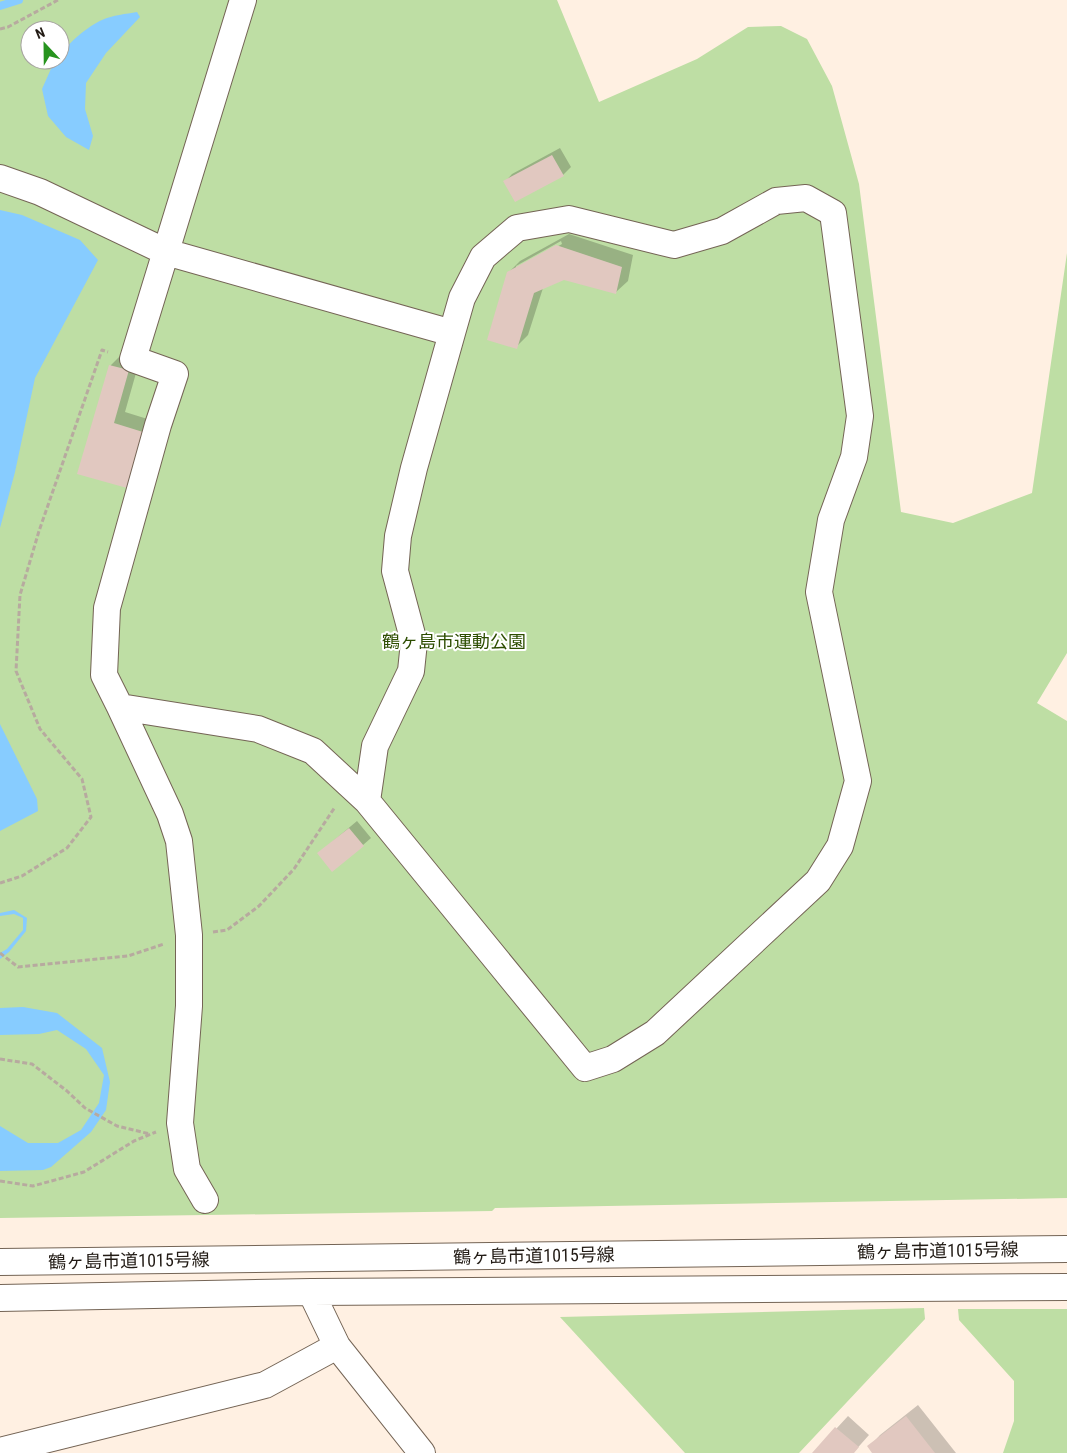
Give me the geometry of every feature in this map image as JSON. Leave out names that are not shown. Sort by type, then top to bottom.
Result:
[{"type":"street","points":[[205,1200],[187,1169],[180,1123],[189,1006],[189,935],[180,841],[170,814],[104,675],[107,608],[158,425],[175,374],[132,359],[243,0]]},
{"type":"street","points":[[0,178],[40,192],[166,252],[452,333]]},
{"type":"street","points":[[120,707],[258,729],[313,751],[358,793],[585,1068],[613,1059],[655,1033],[818,880],[840,846],[858,781],[819,592],[830,520],[854,457],[860,416],[833,213],[806,198],[776,201],[722,231],[674,245],[570,219],[518,228],[483,257],[462,298],[417,459],[398,536],[395,571],[414,642],[411,670],[375,746],[358,793]]},
{"type":"street","name":"鶴ヶ島市道1015号線","points":[[0,1262],[1067,1249]]},
{"type":"street","name":"鶴ヶ島市道1015号線","points":[[0,1298],[311,1292],[1067,1287]]},
{"type":"street","points":[[311,1292],[337,1346],[422,1453]]},
{"type":"street","points":[[0,1451],[265,1385],[337,1346]]},
{"type":"path","points":[[0,29],[58,0]]},
{"type":"path","points":[[0,883],[22,876],[67,848],[91,817],[82,779],[40,729],[16,671],[20,595],[39,531],[102,350],[132,359]]},
{"type":"path","points":[[0,953],[18,967],[71,962],[128,956],[189,935],[227,930],[259,906],[294,869],[358,793]]},
{"type":"path","points":[[0,1059],[32,1064],[67,1091],[85,1108],[117,1126],[150,1134]]},
{"type":"path","points":[[0,1181],[33,1186],[84,1172],[134,1141],[180,1123]]},
{"type":"green space","name":"鶴ヶ島市運動公園","points":[[0,0],[557,0],[599,102],[697,59],[748,27],[781,26],[807,39],[832,86],[859,184],[901,512],[953,523],[1032,493],[1067,253],[1067,653],[1037,703],[1067,721],[1067,1198],[495,1208],[492,1211],[0,1218]]},
{"type":"green space","points":[[924,1308],[925,1319],[799,1453],[685,1453],[560,1317]]},
{"type":"green space","points":[[958,1309],[1067,1309],[1067,1453],[1003,1453],[1014,1421],[1014,1381],[959,1320]]},
{"type":"water","points":[[137,12],[140,17],[106,53],[86,83],[85,109],[93,136],[89,150],[66,137],[48,116],[42,89],[50,70],[70,70],[70,43],[97,22]]},
{"type":"water","points":[[0,210],[22,215],[80,240],[98,260],[35,378],[15,472],[0,528]]},
{"type":"water","points":[[0,724],[37,799],[38,811],[0,831]]},
{"type":"water","points":[[14,910],[27,918],[26,931],[9,952],[0,959],[0,953],[7,949],[23,930],[23,918],[14,914],[0,916],[0,913]]},
{"type":"water","points":[[23,1007],[57,1013],[102,1048],[110,1082],[106,1110],[91,1132],[51,1167],[43,1170],[0,1171],[0,1126],[28,1143],[58,1143],[81,1130],[99,1103],[104,1075],[86,1049],[57,1030],[39,1034],[0,1035],[0,1008]]},
{"type":"building","points":[[552,155],[564,176],[515,202],[503,181]]},
{"type":"building","points":[[556,245],[622,267],[616,294],[564,280],[534,293],[517,349],[487,340],[507,272]]},
{"type":"building","points":[[109,365],[129,370],[114,423],[143,432],[127,488],[77,474]]},
{"type":"building","points":[[349,828],[364,846],[332,872],[317,853]]},
{"type":"building","points":[[906,1416],[935,1453],[872,1453],[867,1446]]},
{"type":"building","points":[[835,1427],[859,1447],[854,1453],[812,1453]]},
{"type":"waterway","points":[[0,6],[19,0]]}]
